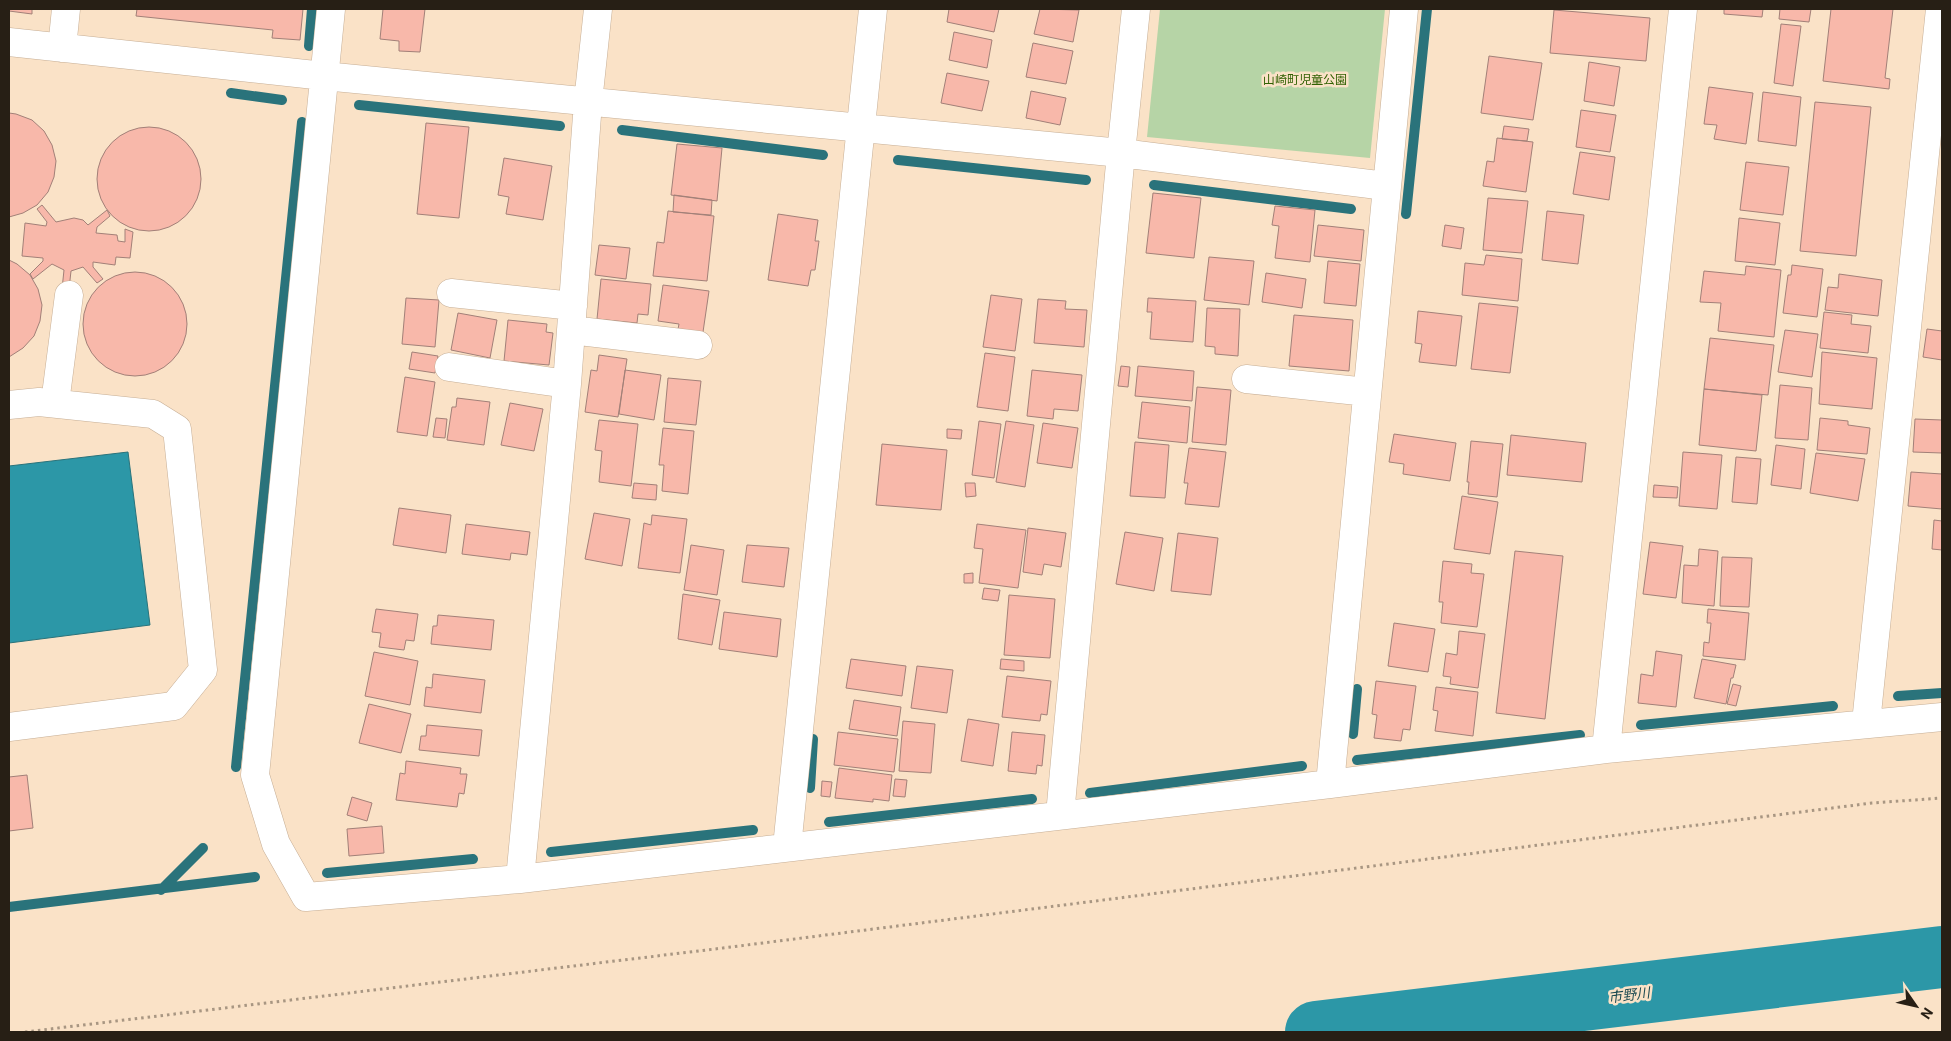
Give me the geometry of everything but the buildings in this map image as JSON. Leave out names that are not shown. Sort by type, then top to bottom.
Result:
[{"type":"street","points":[[62,48],[66,9]]},
{"type":"street","points":[[331,9],[255,775],[276,844],[306,897],[520,879],[1330,784],[1606,749],[1942,716]]},
{"type":"street","points":[[520,879],[567,384],[588,102],[598,9]]},
{"type":"street","points":[[787,847],[873,9]]},
{"type":"street","points":[[1060,815],[1120,154],[1136,9]]},
{"type":"street","points":[[1330,784],[1404,9]]},
{"type":"street","points":[[1606,749],[1683,9]]},
{"type":"street","points":[[1866,723],[1940,9]]},
{"type":"street","points":[[9,42],[324,76],[861,127],[1120,154],[1386,186]]},
{"type":"street","points":[[451,293],[698,345]]},
{"type":"street","points":[[55,403],[69,295]]},
{"type":"street","points":[[450,367],[567,384]]},
{"type":"street","points":[[1246,380],[1366,392]]},
{"type":"street","points":[[9,406],[39,402],[153,414],[177,429],[203,670],[174,706],[9,727]]},
{"type":"path","points":[[25,1032],[714,949],[1872,803],[1942,798]]},
{"type":"green space","name":"山崎町児童公園","points":[[1160,9],[1385,9],[1370,158],[1147,137]]},
{"type":"water","points":[[128,452],[150,625],[9,643],[9,466]]},
{"type":"waterway","points":[[309,46],[312,9]]},
{"type":"waterway","points":[[1406,214],[1427,9]]},
{"type":"waterway","points":[[231,93],[282,100]]},
{"type":"waterway","points":[[359,105],[560,126]]},
{"type":"waterway","points":[[236,767],[302,122]]},
{"type":"waterway","points":[[622,130],[823,155]]},
{"type":"waterway","points":[[898,160],[1086,180]]},
{"type":"waterway","points":[[1154,185],[1351,209]]},
{"type":"waterway","points":[[1353,734],[1357,689]]},
{"type":"waterway","points":[[1898,696],[1942,693]]},
{"type":"waterway","points":[[1641,725],[1833,706]]},
{"type":"waterway","points":[[1357,760],[1580,735]]},
{"type":"waterway","points":[[810,788],[813,739]]},
{"type":"waterway","points":[[1090,793],[1302,766]]},
{"type":"waterway","points":[[829,822],[1032,799]]},
{"type":"waterway","points":[[551,852],[753,830]]},
{"type":"waterway","points":[[161,890],[203,848]]},
{"type":"waterway","points":[[327,873],[473,859]]},
{"type":"waterway","points":[[9,907],[255,877]]},
{"type":"waterway","name":"市野川","points":[[1316,1032],[1942,957]]}]
